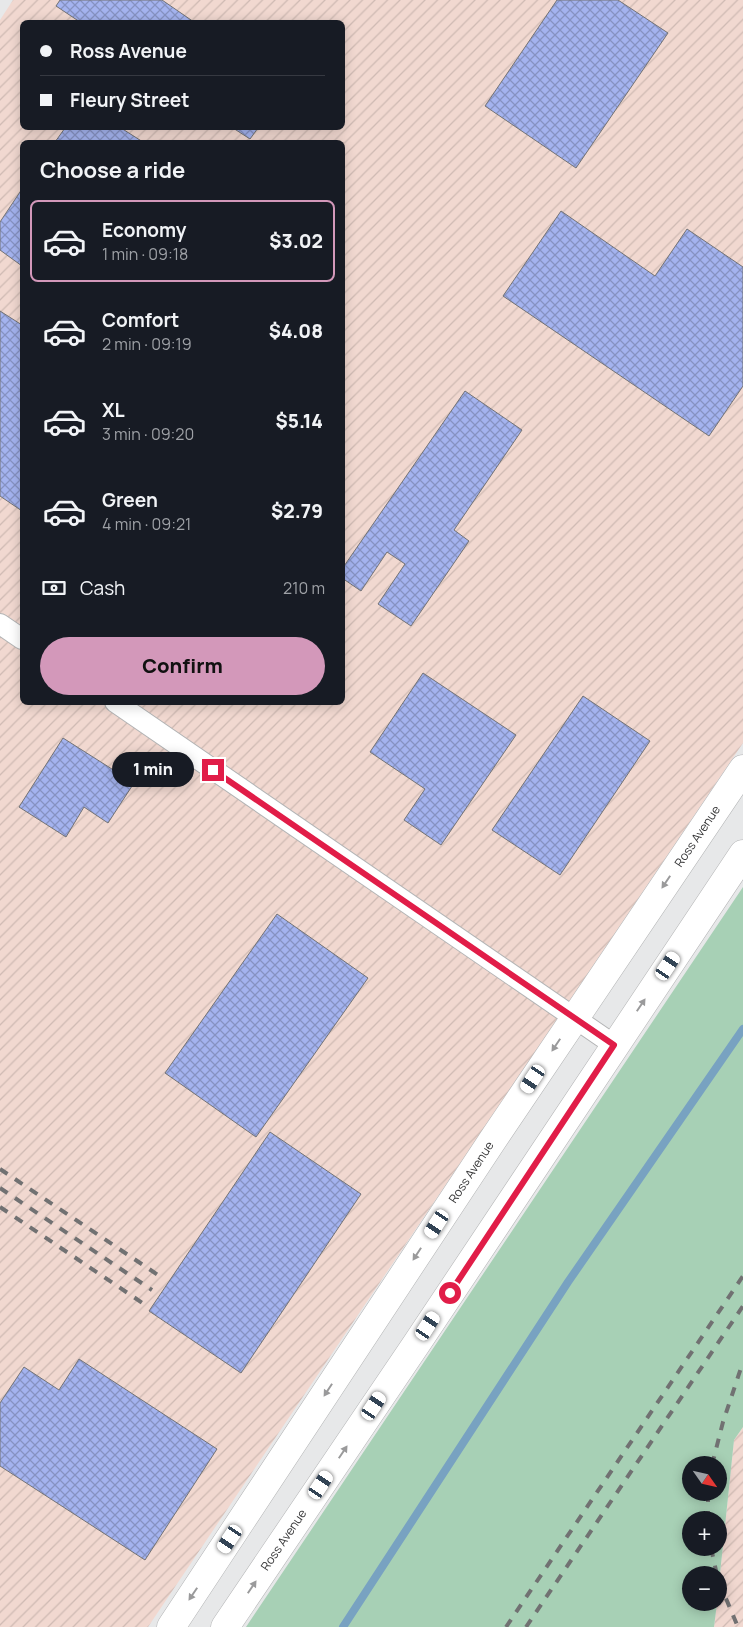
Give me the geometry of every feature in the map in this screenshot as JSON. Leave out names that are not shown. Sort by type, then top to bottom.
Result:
[{"type":"main road","name":"Ross Avenue","points":[[171,1627],[574,1018],[743,769]]},
{"type":"main road","name":"Ross Avenue","points":[[225,1627],[412,1351],[743,854]]},
{"type":"street","points":[[0,624],[20,638]]},
{"type":"street","points":[[118,705],[614,1045]]},
{"type":"shaded area","points":[[13,0],[743,0],[743,743],[148,1627],[0,1627],[0,20]]},
{"type":"shaded area","points":[[743,1427],[743,1627],[714,1627],[716,1611],[727,1611],[727,1566],[721,1566],[722,1556],[727,1556],[727,1511],[734,1440]]},
{"type":"green space","points":[[743,887],[743,1427],[734,1440],[728,1497],[728,1456],[682,1456],[682,1501],[728,1501],[727,1511],[682,1511],[682,1556],[722,1556],[721,1566],[682,1566],[682,1611],[716,1611],[714,1627],[246,1627]]},
{"type":"building","points":[[60,0],[162,0],[191,20],[77,20],[56,6]]},
{"type":"building","points":[[557,0],[618,0],[668,33],[576,168],[485,106]]},
{"type":"building","points":[[64,130],[124,130],[140,140],[56,140]]},
{"type":"building","points":[[236,130],[257,130],[250,139]]},
{"type":"building","points":[[20,192],[20,265],[0,250],[0,222]]},
{"type":"building","points":[[561,211],[655,276],[687,229],[743,267],[743,386],[709,436],[503,296]]},
{"type":"building","points":[[0,311],[20,324],[20,510],[0,496]]},
{"type":"building","points":[[465,391],[522,430],[454,530],[469,541],[411,626],[378,604],[405,564],[387,552],[361,591],[345,580],[345,565]]},
{"type":"building","points":[[423,673],[516,735],[441,845],[404,820],[425,789],[370,752]]},
{"type":"building","points":[[583,696],[650,741],[560,875],[492,830]]},
{"type":"building","points":[[63,738],[134,783],[108,823],[84,807],[66,837],[19,807]]},
{"type":"building","points":[[277,914],[368,978],[256,1137],[165,1073]]},
{"type":"building","points":[[270,1132],[361,1194],[241,1373],[149,1311]]},
{"type":"building","points":[[79,1359],[217,1449],[145,1560],[0,1466],[0,1403],[24,1367],[59,1390]]},
{"type":"waterway","points":[[343,1627],[568,1282],[743,1029]]},
{"type":"railway","points":[[0,1169],[161,1277]]},
{"type":"railway","points":[[0,1188],[152,1290]]},
{"type":"railway","points":[[0,1207],[144,1304]]},
{"type":"railway","points":[[506,1627],[743,1276]]},
{"type":"railway","points":[[526,1627],[743,1306]]},
{"type":"railway","points":[[714,1456],[723,1422],[743,1362]]},
{"type":"railway","points":[[708,1501],[708,1511]]},
{"type":"railway","points":[[713,1556],[715,1566]]},
{"type":"railway","points":[[727,1601],[738,1627]]},
{"type":"route","points":[[213,770],[614,1045],[450,1293]]}]
